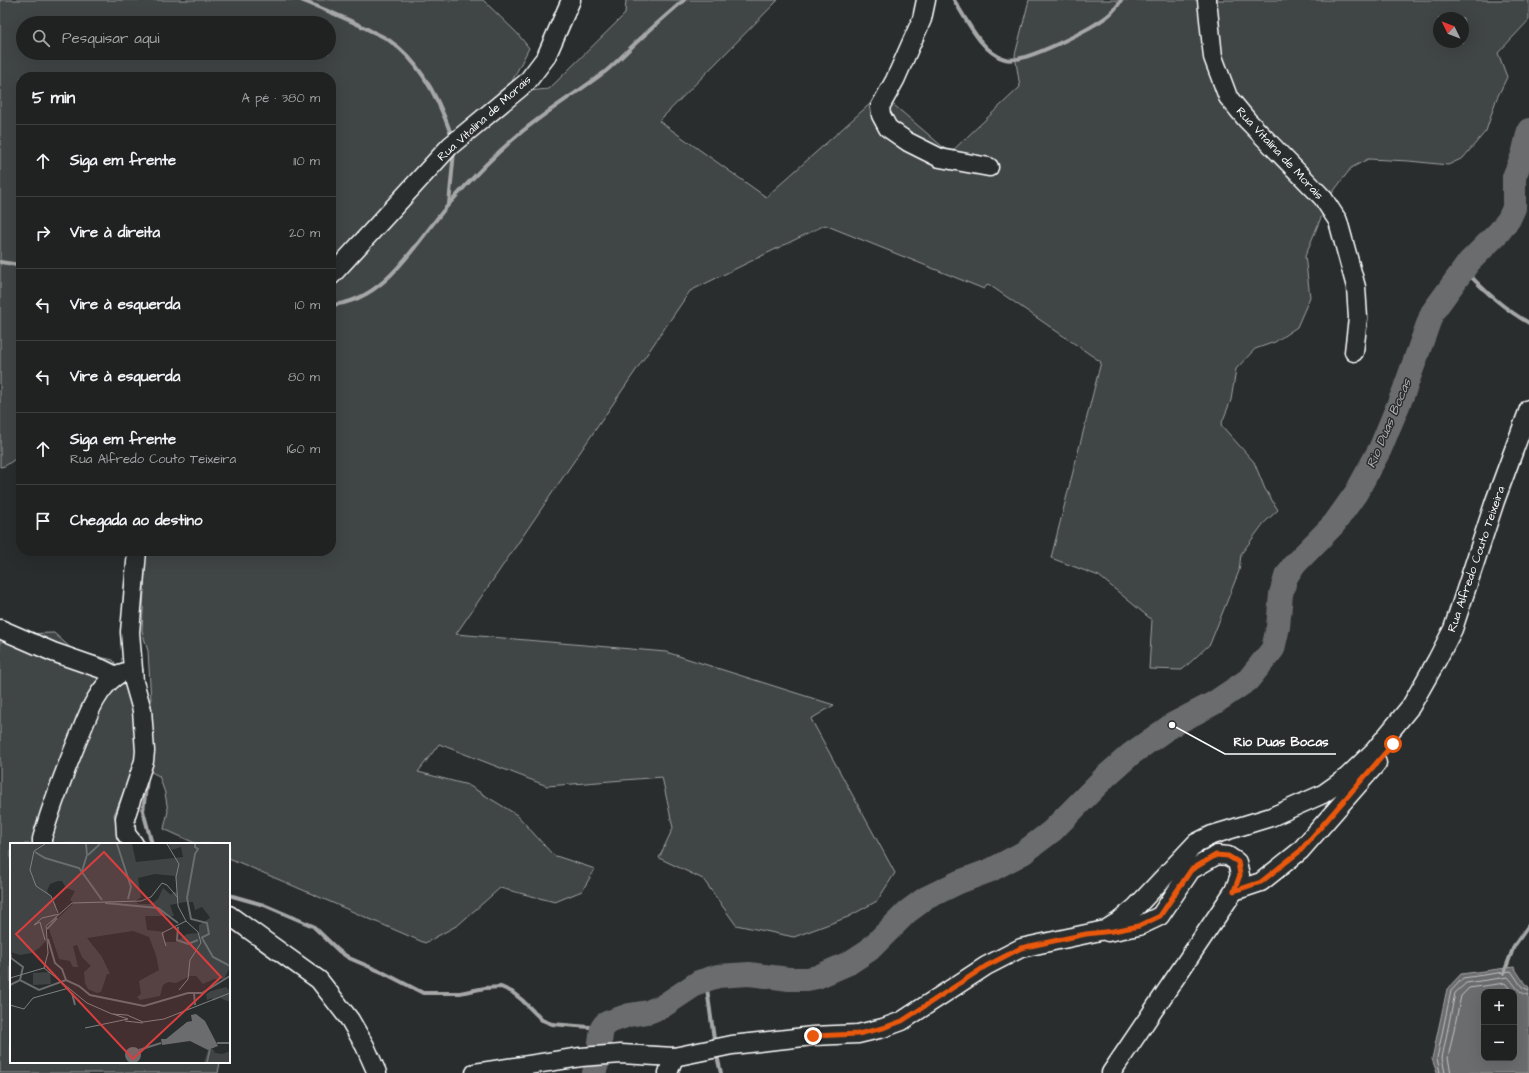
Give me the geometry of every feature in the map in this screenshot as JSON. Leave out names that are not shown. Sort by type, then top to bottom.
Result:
[{"type":"street","name":"Rua Vitalina de Morais","points":[[336,271],[450,146],[527,82],[546,57],[571,0]]},
{"type":"street","points":[[926,0],[922,19],[895,80],[880,107],[881,115],[888,128],[908,142],[940,158],[990,167]]},
{"type":"street","name":"Rua Vitalina de Morais","points":[[1207,0],[1213,57],[1228,97],[1247,120],[1323,198],[1338,221],[1356,287],[1358,318],[1354,352]]},
{"type":"street","name":"Rua Alfredo Couto Teixeira","points":[[475,1073],[581,1056],[621,1054],[671,1065],[732,1046],[813,1036],[858,1034],[883,1028],[902,1021],[986,966],[1021,948],[1098,932],[1118,922],[1136,907],[1196,843],[1212,835],[1278,814],[1323,794],[1347,777],[1375,750],[1411,706],[1454,629],[1495,501],[1529,409]]},
{"type":"street","points":[[133,843],[126,834],[125,818],[144,761],[145,751],[142,710],[134,682],[130,632],[137,556]]},
{"type":"street","points":[[0,629],[53,652],[116,676]]},
{"type":"street","points":[[42,843],[51,808],[92,705],[116,676],[124,672],[133,671]]},
{"type":"street","points":[[1234,891],[1261,882],[1300,851],[1393,744],[1407,720],[1411,706]]},
{"type":"street","points":[[1098,932],[1139,926],[1160,916],[1191,870],[1216,855],[1228,856],[1238,862],[1240,875],[1234,891],[1111,1073]]},
{"type":"street","points":[[230,916],[319,980],[350,1020],[365,1046],[377,1073]]},
{"type":"street","points":[[230,923],[249,930]]},
{"type":"shaded area","points":[[0,0],[483,0],[517,33],[529,48],[506,93],[549,89],[625,14],[626,0],[778,0],[659,121],[766,197],[881,94],[950,153],[1020,87],[1015,55],[1029,0],[1529,0],[1529,20],[1498,53],[1507,77],[1496,100],[1486,131],[1463,158],[1448,165],[1368,159],[1351,168],[1330,196],[1305,256],[1310,297],[1297,327],[1275,342],[1255,349],[1236,369],[1231,400],[1221,425],[1254,462],[1265,489],[1278,510],[1264,523],[1241,554],[1239,571],[1210,644],[1182,670],[1149,669],[1152,620],[1099,576],[1051,558],[1101,362],[988,284],[984,289],[825,225],[690,291],[456,634],[666,652],[834,705],[811,719],[895,873],[877,901],[848,917],[794,937],[736,925],[703,879],[659,858],[673,828],[662,777],[547,786],[439,744],[418,772],[468,785],[517,815],[553,855],[595,869],[582,891],[555,902],[500,888],[458,925],[425,943],[230,858],[230,843],[195,843],[164,829],[168,811],[165,793],[159,776],[140,766],[130,776],[114,815],[123,840],[126,843],[10,843],[10,1063],[220,1063],[218,1073],[0,1073],[0,632],[15,634],[54,633],[74,651],[113,660],[131,689],[141,717],[152,718],[148,651],[142,631],[146,556],[336,556],[336,72],[16,72],[16,458],[5,466],[0,467]]},
{"type":"water","points":[[1514,967],[1525,984],[1529,987],[1529,1073],[1437,1073],[1432,1059],[1447,989],[1461,974]]},
{"type":"waterway","points":[[301,0],[381,36],[401,50],[411,60],[428,83],[441,108],[451,134]]},
{"type":"waterway","points":[[336,304],[351,301],[368,293],[384,281],[399,267],[457,195],[500,151],[539,118],[606,71],[684,0]]},
{"type":"waterway","points":[[954,0],[982,43],[997,56],[1005,59],[1014,59],[1027,56],[1059,44],[1075,36],[1110,14],[1118,6],[1121,0]]},
{"type":"waterway","name":"Rio Duas Bocas","points":[[594,1073],[597,1064],[602,1028],[605,1024],[629,1015],[648,1012],[663,1006],[699,982],[718,976],[749,974],[789,979],[807,979],[817,977],[849,963],[869,950],[907,912],[926,898],[959,882],[991,870],[1023,853],[1052,831],[1105,777],[1131,754],[1172,725],[1214,703],[1248,680],[1273,649],[1278,627],[1281,594],[1286,577],[1293,566],[1334,524],[1356,493],[1380,449],[1404,391],[1432,313],[1469,262],[1499,232],[1509,219],[1514,208],[1514,177],[1523,155],[1529,130]]},
{"type":"waterway","points":[[449,204],[454,151]]},
{"type":"waterway","points":[[0,262],[16,264]]},
{"type":"waterway","points":[[1464,269],[1494,299],[1529,323]]},
{"type":"waterway","points":[[147,779],[143,811],[152,843]]},
{"type":"waterway","points":[[230,895],[264,905],[313,926],[339,951],[349,958],[384,973],[423,993],[460,993],[485,988],[501,987],[512,992],[522,1000],[542,1020],[552,1024],[602,1028]]},
{"type":"waterway","points":[[1504,973],[1514,946],[1529,925]]},
{"type":"waterway","points":[[707,979],[714,1039]]},
{"type":"waterway","points":[[717,1056],[721,1073]]},
{"type":"place","name":"Rio Duas Bocas","points":[[1172,725]]},
{"type":"route","points":[[813,1036],[858,1034],[883,1028],[902,1021],[986,966],[1021,948],[1086,934],[1139,926],[1160,916],[1191,870],[1216,855],[1228,856],[1238,862],[1240,875],[1234,891],[1261,882],[1300,851],[1393,744]]}]
